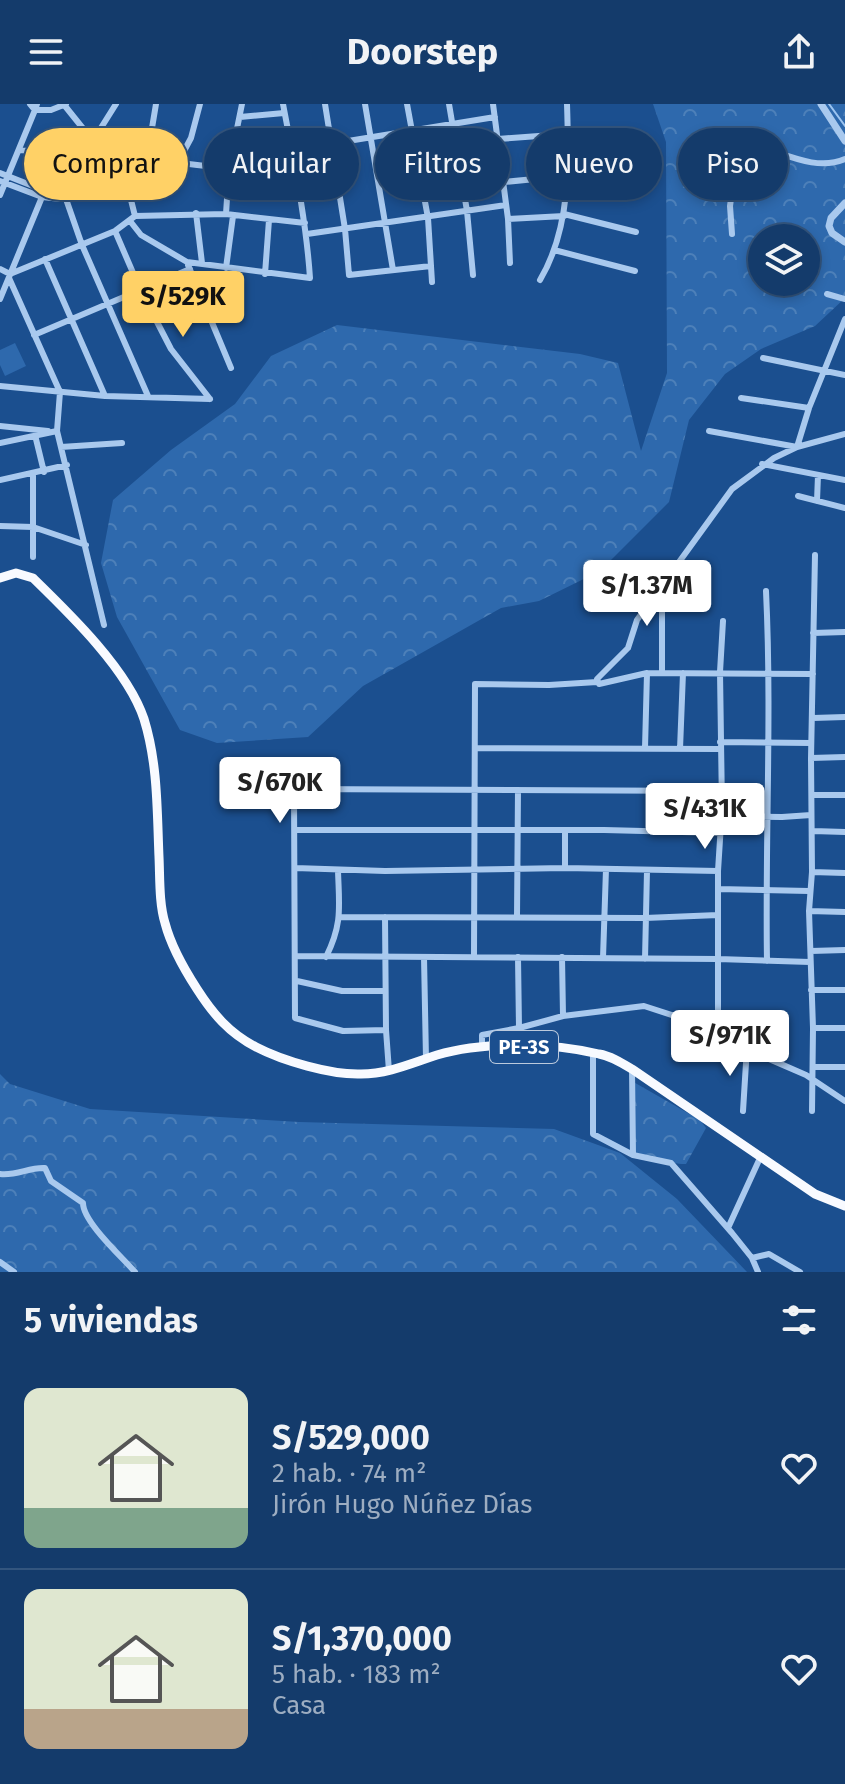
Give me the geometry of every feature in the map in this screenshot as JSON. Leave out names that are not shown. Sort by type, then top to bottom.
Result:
[{"type":"highway","name":"PE-3S","points":[[0,578],[16,573],[33,578],[122,674],[135,697],[144,718],[155,767],[159,873],[165,923],[182,964],[212,1013],[227,1028],[273,1054],[338,1072],[361,1075],[389,1071],[438,1055],[482,1048],[525,1046],[593,1053],[617,1060],[632,1069],[815,1194],[845,1206]]},
{"type":"street","points":[[101,128],[116,104]]},
{"type":"street","points":[[152,128],[156,104]]},
{"type":"street","points":[[188,142],[197,122],[200,104]]},
{"type":"street","points":[[238,128],[242,104]]},
{"type":"street","points":[[283,104],[288,128]]},
{"type":"street","points":[[325,104],[329,128]]},
{"type":"street","points":[[365,104],[393,270]]},
{"type":"street","points":[[407,104],[411,128]]},
{"type":"street","points":[[449,104],[467,211],[473,275]]},
{"type":"street","points":[[493,104],[496,128]]},
{"type":"street","points":[[566,128],[567,104]]},
{"type":"street","points":[[821,104],[845,141]]},
{"type":"street","points":[[0,195],[3,178],[19,150],[34,106],[51,110],[66,105],[85,128]]},
{"type":"street","points":[[240,117],[284,113]]},
{"type":"street","points":[[432,128],[495,117]]},
{"type":"street","points":[[359,139],[375,136]]},
{"type":"street","points":[[732,234],[730,206],[739,142],[766,147],[817,165],[845,159]]},
{"type":"street","points":[[19,150],[24,151]]},
{"type":"street","points":[[3,178],[24,188]]},
{"type":"street","points":[[3,178],[24,185]]},
{"type":"street","points":[[0,299],[41,200]]},
{"type":"street","points":[[66,200],[82,245],[148,396]]},
{"type":"street","points":[[128,200],[132,219],[141,235],[188,265],[231,368]]},
{"type":"street","points":[[226,268],[230,200]]},
{"type":"street","points":[[34,335],[188,265],[202,263],[310,278],[301,200]]},
{"type":"street","points":[[341,200],[349,275],[431,266]]},
{"type":"street","points":[[425,200],[432,282]]},
{"type":"street","points":[[506,200],[510,263]]},
{"type":"street","points":[[540,280],[554,250],[564,215],[565,200]]},
{"type":"street","points":[[845,203],[831,218],[829,226],[832,233],[845,242]]},
{"type":"street","points":[[307,234],[506,205]]},
{"type":"street","points":[[10,276],[115,231],[132,219],[196,213],[305,223]]},
{"type":"street","points":[[196,213],[202,263]]},
{"type":"street","points":[[508,219],[564,215],[636,232]]},
{"type":"street","points":[[265,274],[269,220]]},
{"type":"street","points":[[0,386],[105,396],[210,399],[177,358],[140,289],[115,231]]},
{"type":"street","points":[[554,250],[635,271]]},
{"type":"street","points":[[45,259],[105,396]]},
{"type":"street","points":[[0,269],[10,276],[60,392],[57,431],[104,625]]},
{"type":"street","points":[[827,294],[845,299]]},
{"type":"street","points":[[797,447],[809,408],[845,319]]},
{"type":"street","points":[[763,358],[845,375]]},
{"type":"street","points":[[741,398],[809,408]]},
{"type":"street","points":[[0,426],[57,431]]},
{"type":"street","points":[[0,443],[57,431]]},
{"type":"street","points":[[709,431],[797,447]]},
{"type":"street","points":[[597,682],[597,677],[628,648],[637,620],[732,489],[762,464],[797,447],[845,434]]},
{"type":"street","points":[[35,435],[44,472]]},
{"type":"street","points":[[61,447],[122,443]]},
{"type":"street","points":[[762,464],[845,480]]},
{"type":"street","points":[[0,480],[67,465]]},
{"type":"street","points":[[33,475],[33,557]]},
{"type":"street","points":[[817,501],[818,475]]},
{"type":"street","points":[[798,496],[845,508]]},
{"type":"street","points":[[0,526],[33,527],[86,545]]},
{"type":"street","points":[[812,1111],[809,891],[813,831],[811,743],[815,555]]},
{"type":"street","points":[[662,583],[662,673]]},
{"type":"street","points":[[766,591],[770,674],[766,817],[767,961]]},
{"type":"street","points":[[718,1030],[723,621]]},
{"type":"street","points":[[813,633],[845,632]]},
{"type":"street","points":[[474,957],[475,684],[599,684],[647,673],[813,674]]},
{"type":"street","points":[[645,748],[647,673]]},
{"type":"street","points":[[680,749],[683,673]]},
{"type":"street","points":[[813,718],[845,717]]},
{"type":"street","points":[[475,748],[680,749],[811,743]]},
{"type":"street","points":[[811,758],[845,757]]},
{"type":"street","points":[[386,1030],[343,1031],[295,1018],[294,794],[302,788],[721,791]]},
{"type":"street","points":[[517,917],[518,790]]},
{"type":"street","points":[[812,795],[845,795]]},
{"type":"street","points":[[722,816],[811,815]]},
{"type":"street","points":[[295,830],[721,833]]},
{"type":"street","points":[[565,830],[565,868]]},
{"type":"street","points":[[813,831],[845,832]]},
{"type":"street","points":[[295,868],[718,871]]},
{"type":"street","points":[[603,958],[606,869]]},
{"type":"street","points":[[326,957],[335,939],[340,917],[338,870]]},
{"type":"street","points":[[645,959],[647,871]]},
{"type":"street","points":[[812,872],[845,873]]},
{"type":"street","points":[[718,889],[809,891]]},
{"type":"street","points":[[809,911],[845,912]]},
{"type":"street","points":[[340,917],[645,918],[718,915]]},
{"type":"street","points":[[385,917],[389,1071]]},
{"type":"street","points":[[811,951],[845,950]]},
{"type":"street","points":[[297,956],[810,962]]},
{"type":"street","points":[[424,957],[426,1059]]},
{"type":"street","points":[[518,957],[519,1028]]},
{"type":"street","points":[[562,957],[563,1016]]},
{"type":"street","points":[[297,981],[342,991],[385,991]]},
{"type":"street","points":[[811,990],[845,990]]},
{"type":"street","points":[[482,1048],[482,1035],[563,1016],[644,1006],[718,1030],[800,1072],[845,1101]]},
{"type":"street","points":[[813,1028],[845,1028]]},
{"type":"street","points":[[743,1111],[747,1047]]},
{"type":"street","points":[[593,1053],[593,1134],[633,1155],[671,1163],[752,1258],[758,1272]]},
{"type":"street","points":[[813,1067],[845,1067]]},
{"type":"street","points":[[632,1069],[633,1155]]},
{"type":"street","points":[[728,1228],[760,1158]]},
{"type":"street","points":[[0,1174],[16,1175],[45,1168],[51,1181],[83,1203],[83,1211],[91,1222],[135,1272]]},
{"type":"street","points":[[752,1258],[769,1254],[800,1272]]},
{"type":"street","points":[[0,1262],[14,1272]]},
{"type":"green space","points":[[653,104],[845,104],[845,298],[815,326],[761,349],[725,374],[689,420],[669,502],[600,571],[539,601],[501,608],[363,686],[308,737],[217,743],[180,730],[117,617],[101,563],[113,500],[171,450],[235,404],[271,356],[337,325],[580,354],[618,363],[641,451],[667,373],[666,142]]},
{"type":"green space","points":[[15,343],[26,366],[5,376],[0,365],[0,350]]},
{"type":"green space","points":[[0,1074],[10,1084],[90,1109],[299,1122],[554,1129],[620,1153],[677,1199],[747,1272],[0,1272]]},
{"type":"green space","points":[[630,1080],[700,1120],[706,1128],[686,1164],[631,1151]]},
{"type":"waterway","points":[[829,104],[845,126]]}]
